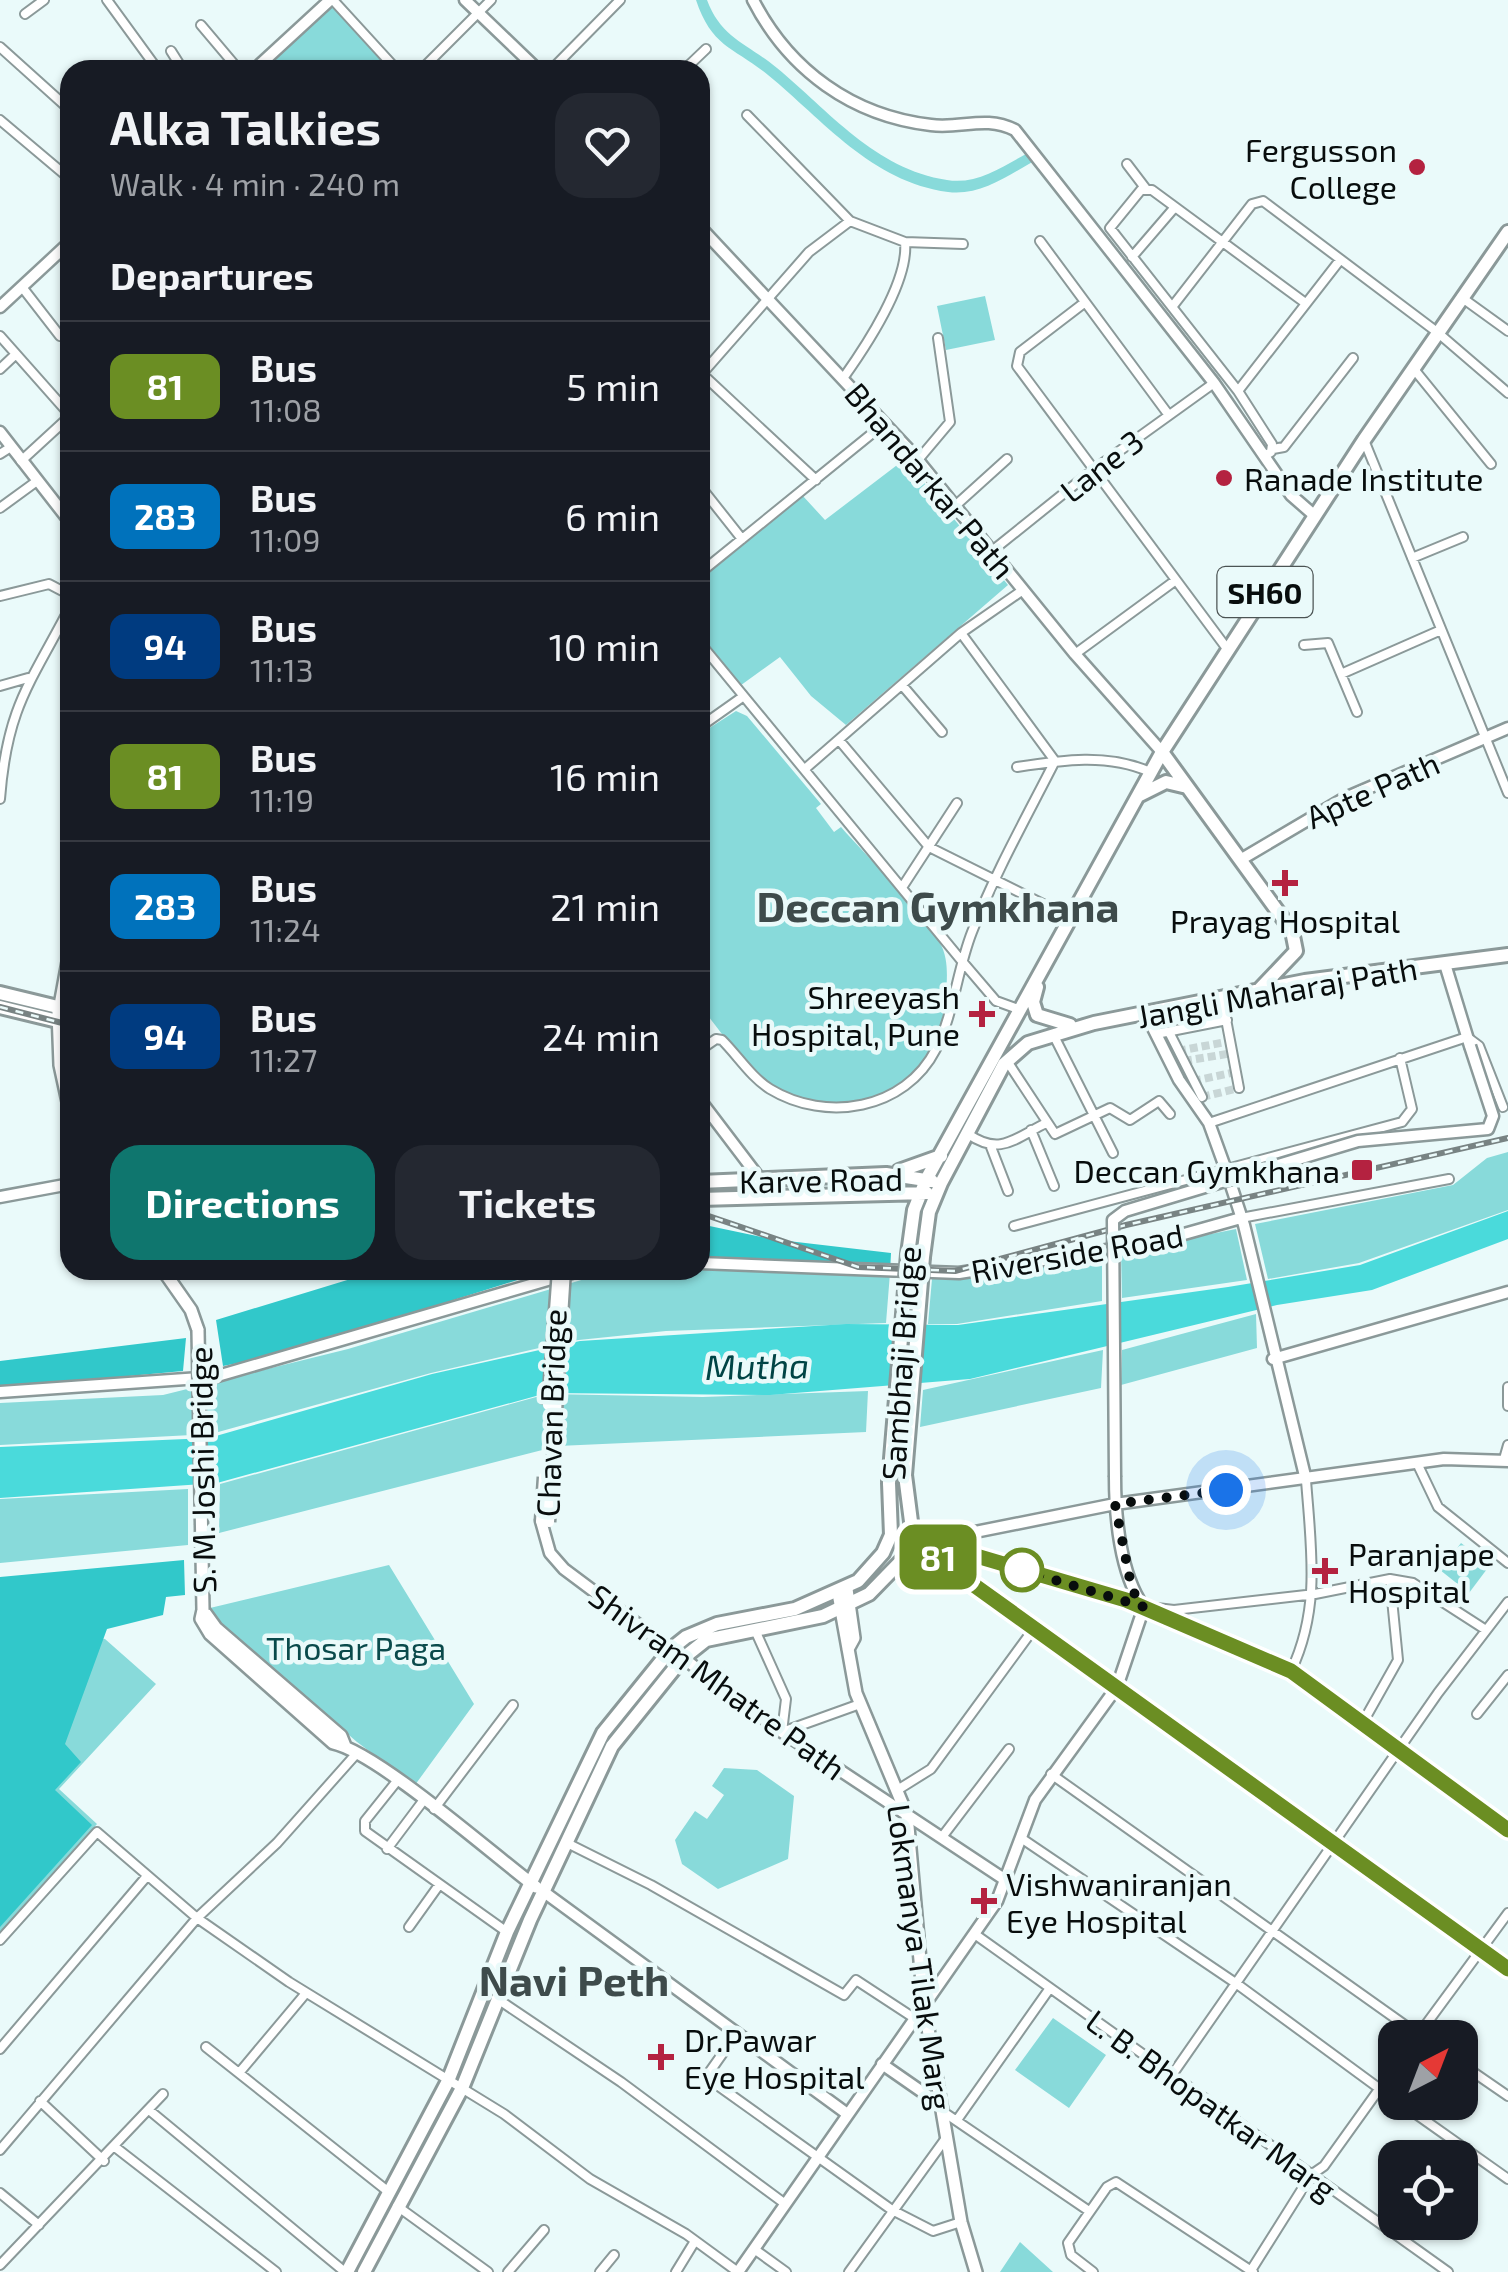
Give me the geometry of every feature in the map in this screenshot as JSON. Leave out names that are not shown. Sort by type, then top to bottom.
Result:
[{"type":"main road","name":"SH60","points":[[931,1187],[942,1156],[1018,1009],[1155,757],[1364,440],[1508,232]]},
{"type":"main road","points":[[1155,757],[1187,787],[1296,943],[1288,961],[1259,990]]},
{"type":"main road","points":[[1136,797],[1166,782],[1187,787]]},
{"type":"main road","name":"Jangli Maharaj Path","points":[[1009,1059],[1050,1035],[1145,1012],[1259,990],[1508,955]]},
{"type":"main road","points":[[1044,966],[1033,1002],[1035,1012],[1048,1022],[1081,1026]]},
{"type":"main road","points":[[0,993],[60,1015]]},
{"type":"main road","points":[[0,1007],[60,1015]]},
{"type":"main road","points":[[931,1187],[968,1134],[1009,1059]]},
{"type":"main road","points":[[886,1174],[942,1156]]},
{"type":"main road","name":"Karve Road","points":[[710,1182],[886,1174],[931,1187]]},
{"type":"main road","name":"Karve Road","points":[[710,1199],[931,1187]]},
{"type":"main road","name":"Sambhaji Bridge","points":[[912,1537],[905,1475],[931,1187]]},
{"type":"main road","name":"Sambhaji Bridge","points":[[891,1535],[889,1484],[911,1226],[931,1187]]},
{"type":"main road","points":[[888,1191],[901,1202],[911,1226]]},
{"type":"main road","name":"S. M. Joshi Bridge","points":[[170,1280],[191,1310],[198,1330],[204,1610],[216,1628],[356,1753]]},
{"type":"main road","points":[[364,2272],[462,2088],[602,1733],[671,1649],[717,1624],[796,1609],[843,1591],[883,1553],[891,1535]]},
{"type":"main road","points":[[346,2272],[448,2081],[508,1932],[565,1842],[612,1746],[682,1659],[706,1640],[845,1608],[907,1555],[912,1537]]},
{"type":"main road","name":"Lokmanya Tilak Marg","points":[[843,1591],[854,1638],[848,1649],[860,1704],[908,1815],[924,2005],[961,2222],[976,2272]]},
{"type":"main road","points":[[356,1753],[538,1888]]},
{"type":"street","points":[[25,14],[44,0]]},
{"type":"street","points":[[107,0],[151,60]]},
{"type":"street","points":[[265,60],[331,0],[388,60]]},
{"type":"street","points":[[465,0],[527,60]]},
{"type":"street","points":[[431,60],[491,0]]},
{"type":"street","points":[[561,60],[620,0]]},
{"type":"street","points":[[753,0],[796,63],[842,97],[893,117],[932,125],[988,121],[1015,130],[1269,453]]},
{"type":"street","points":[[201,25],[231,60]]},
{"type":"street","points":[[0,47],[60,101]]},
{"type":"street","points":[[694,60],[706,49]]},
{"type":"street","points":[[171,51],[177,60]]},
{"type":"street","points":[[747,115],[850,222],[905,242],[962,244]]},
{"type":"street","points":[[0,120],[60,171]]},
{"type":"street","points":[[0,136],[9,128]]},
{"type":"street","points":[[1128,164],[1146,189],[1304,302]]},
{"type":"street","points":[[1146,189],[1110,228],[1238,391],[1292,495],[1315,516]]},
{"type":"street","points":[[1172,307],[1252,204],[1263,201],[1437,332],[1508,393]]},
{"type":"street","points":[[1132,257],[1175,207]]},
{"type":"street","points":[[710,363],[809,252],[850,222]]},
{"type":"street","name":"Bhandarkar Path","points":[[710,237],[918,460],[1155,757]]},
{"type":"street","points":[[1040,241],[1168,414]]},
{"type":"street","points":[[844,377],[878,323],[906,252],[905,242]]},
{"type":"street","points":[[2,301],[60,251]]},
{"type":"street","points":[[1238,391],[1340,260]]},
{"type":"street","points":[[22,287],[60,336]]},
{"type":"street","points":[[1461,297],[1508,332]]},
{"type":"street","points":[[1084,304],[1020,352],[1016,362],[1228,650]]},
{"type":"street","points":[[0,336],[60,404]]},
{"type":"street","points":[[918,460],[950,422],[938,338]]},
{"type":"street","points":[[0,370],[16,354]]},
{"type":"street","points":[[1269,453],[1284,448],[1354,358]]},
{"type":"street","points":[[1413,368],[1491,464]]},
{"type":"street","points":[[710,383],[816,480]]},
{"type":"street","name":"Lane 3","points":[[992,551],[1093,470],[1214,383]]},
{"type":"street","points":[[710,565],[886,423]]},
{"type":"street","points":[[21,461],[60,424]]},
{"type":"street","points":[[0,432],[60,510]]},
{"type":"street","points":[[1364,440],[1508,792]]},
{"type":"street","points":[[0,454],[11,447]]},
{"type":"street","points":[[956,506],[1007,459]]},
{"type":"street","points":[[0,508],[37,481]]},
{"type":"street","points":[[710,499],[742,540]]},
{"type":"street","points":[[1412,558],[1464,536]]},
{"type":"street","points":[[1075,654],[1176,580]]},
{"type":"street","points":[[0,596],[49,584],[60,590]]},
{"type":"street","points":[[806,768],[961,634],[1023,590]]},
{"type":"street","points":[[0,799],[12,716],[28,678],[60,624]]},
{"type":"street","points":[[1341,674],[1441,630]]},
{"type":"street","points":[[961,634],[1056,761]]},
{"type":"street","points":[[1304,645],[1328,643],[1357,712]]},
{"type":"street","points":[[710,657],[996,1001],[1018,1009]]},
{"type":"street","points":[[0,686],[28,678]]},
{"type":"street","points":[[902,685],[942,732]]},
{"type":"street","points":[[710,720],[741,698]]},
{"type":"street","name":"Apte Path","points":[[1240,860],[1297,822],[1345,798],[1508,728]]},
{"type":"street","points":[[839,740],[929,847],[1069,918]]},
{"type":"street","points":[[1018,767],[1056,761],[1155,757]]},
{"type":"street","points":[[710,1042],[716,1038],[722,1040],[761,1082],[801,1102],[843,1108],[875,1102],[903,1087],[932,1056],[961,960],[993,880],[1056,761]]},
{"type":"street","points":[[903,886],[957,803]]},
{"type":"street","points":[[1446,964],[1493,1116],[1488,1129],[1358,1142],[1125,1211],[1113,1220],[1115,1504],[1132,1590],[1144,1607],[1174,1610],[1314,1594],[1390,1580],[1412,1582],[1486,1630]]},
{"type":"street","points":[[1222,998],[1240,1088]]},
{"type":"street","points":[[1145,1012],[1209,1123],[1226,1170],[1243,1222],[1272,1354],[1306,1480],[1314,1594],[1308,1632],[1291,1671]]},
{"type":"street","points":[[1156,1034],[1227,1020]]},
{"type":"street","points":[[1169,1032],[1202,1097]]},
{"type":"street","points":[[1050,1035],[1113,1154]]},
{"type":"street","points":[[1209,1123],[1284,1091],[1468,1042],[1479,1046],[1503,1107]]},
{"type":"street","points":[[1014,1226],[1408,1118],[1412,1109],[1400,1058]]},
{"type":"street","points":[[1009,1059],[1052,1133],[1059,1134],[1113,1108],[1130,1120],[1159,1101],[1170,1114]]},
{"type":"street","points":[[1494,1082],[1508,1077]]},
{"type":"street","points":[[710,1113],[760,1179],[762,1196]]},
{"type":"street","points":[[992,1148],[1046,1123]]},
{"type":"street","points":[[1032,1130],[1054,1186]]},
{"type":"street","points":[[968,1134],[992,1148],[1008,1192]]},
{"type":"street","name":"Riverside Road","points":[[710,1263],[959,1273],[1152,1242],[1449,1178]]},
{"type":"street","points":[[0,1197],[60,1186]]},
{"type":"street","points":[[0,1392],[214,1376],[547,1280]]},
{"type":"street","name":"Chavan Bridge","points":[[545,1526],[561,1280]]},
{"type":"street","points":[[1272,1354],[1508,1292]]},
{"type":"street","points":[[1508,1388],[1504,1390],[1508,1406]]},
{"type":"street","points":[[929,1542],[1115,1504],[1418,1462],[1506,1460],[1508,1445]]},
{"type":"street","points":[[1418,1462],[1438,1507],[1508,1563]]},
{"type":"street","name":"Shivram Mhatre Path","points":[[545,1526],[554,1561],[782,1732],[1006,1881]]},
{"type":"street","points":[[891,1535],[912,1537],[1144,1607],[1291,1671],[1508,1830]]},
{"type":"street","points":[[912,1537],[1508,1969]]},
{"type":"street","points":[[964,1578],[964,1568],[972,1556]]},
{"type":"street","points":[[1361,1725],[1398,1660],[1390,1580]]},
{"type":"street","points":[[1172,2075],[1508,1602]]},
{"type":"street","points":[[0,1940],[97,1832],[197,1918],[306,1993],[462,2088],[590,2178],[695,2241],[738,2272],[846,2113],[976,1935],[1006,1881],[1020,1838],[1052,1774],[1118,1687],[1144,1607]]},
{"type":"street","points":[[898,1789],[931,1770],[1036,1627]]},
{"type":"street","points":[[756,1630],[786,1699],[782,1732],[860,1704]]},
{"type":"street","points":[[1477,1714],[1508,1675]]},
{"type":"street","points":[[434,1809],[512,1705]]},
{"type":"street","points":[[942,1837],[1009,1749]]},
{"type":"street","points":[[0,2150],[197,1918],[277,1842],[356,1753]]},
{"type":"street","points":[[1052,1774],[1397,2020]]},
{"type":"street","points":[[397,1781],[363,1826],[387,1850],[508,1932]]},
{"type":"street","points":[[387,1850],[423,1800]]},
{"type":"street","points":[[1020,1838],[1236,1984],[1378,2088]]},
{"type":"street","points":[[565,1842],[651,1885],[844,1996],[856,1980],[914,2018]]},
{"type":"street","points":[[0,2049],[146,1876]]},
{"type":"street","points":[[409,1927],[439,1885]]},
{"type":"street","points":[[538,1888],[846,2113]]},
{"type":"street","points":[[1430,2020],[1478,1948],[1508,1912]]},
{"type":"street","name":"L. B. Bhopatkar Marg","points":[[976,1935],[1448,2272]]},
{"type":"street","points":[[957,2120],[1050,1988]]},
{"type":"street","points":[[239,2074],[306,1993]]},
{"type":"street","points":[[496,1998],[621,2082],[784,2202]]},
{"type":"street","points":[[737,2033],[706,2077],[892,2210],[933,2232],[961,2222]]},
{"type":"street","points":[[206,2047],[389,2191],[398,2208],[488,2272]]},
{"type":"street","points":[[882,2064],[1090,2211]]},
{"type":"street","points":[[1478,2075],[1508,2096]]},
{"type":"street","points":[[1093,2272],[1068,2248],[1106,2187],[1116,2182],[1128,2186],[1251,2272],[1311,2176],[1324,2166],[1378,2090]]},
{"type":"street","points":[[0,2265],[104,2161],[163,2094]]},
{"type":"street","points":[[40,2101],[104,2161]]},
{"type":"street","points":[[149,2110],[346,2272]]},
{"type":"street","points":[[1424,2120],[1508,2179]]},
{"type":"street","points":[[849,2272],[946,2138]]},
{"type":"street","points":[[115,2147],[276,2272]]},
{"type":"street","points":[[0,2193],[38,2226]]},
{"type":"street","points":[[508,2272],[544,2230]]},
{"type":"street","points":[[676,2272],[695,2241]]},
{"type":"street","points":[[754,2248],[786,2272]]},
{"type":"street","points":[[600,2272],[614,2255]]},
{"type":"green space","points":[[696,0],[707,0],[720,23],[736,39],[777,68],[855,136],[897,164],[921,174],[958,181],[988,174],[1026,154],[1034,161],[993,184],[971,191],[948,192],[896,176],[850,147],[768,75],[725,45],[709,28]]},
{"type":"green space","points":[[330,4],[382,60],[270,60]]},
{"type":"green space","points":[[985,296],[995,340],[946,350],[937,306]]},
{"type":"green space","points":[[905,459],[1008,585],[846,725],[811,696],[780,657],[737,688],[710,652],[710,569],[802,495],[825,520]]},
{"type":"green space","name":"Deccan Gymkhana","points":[[736,711],[747,716],[821,804],[816,808],[834,832],[841,827],[908,900],[943,949],[946,995],[941,1024],[930,1049],[915,1071],[896,1088],[873,1100],[847,1106],[819,1105],[790,1097],[776,1090],[740,1057],[710,1019],[710,728]]},
{"type":"green space","points":[[1508,1152],[1508,1210],[1359,1263],[1268,1279],[1255,1224],[1453,1185],[1487,1158]]},
{"type":"green space","points":[[1236,1229],[1247,1280],[1122,1298],[1121,1252]]},
{"type":"green space","points":[[1102,1256],[1102,1301],[957,1324],[928,1324],[932,1279]]},
{"type":"green space","points":[[710,1266],[890,1273],[886,1323],[666,1331],[569,1341],[431,1373],[211,1434],[0,1445],[0,1403],[163,1395],[348,1349],[581,1280],[710,1280]]},
{"type":"green space","points":[[1256,1314],[1257,1348],[1121,1385],[1122,1350]]},
{"type":"green space","points":[[1103,1350],[1101,1388],[920,1427],[923,1390]]},
{"type":"green space","points":[[868,1391],[866,1432],[558,1446],[219,1533],[220,1484],[547,1394],[703,1397]]},
{"type":"green space","points":[[188,1489],[188,1545],[0,1563],[0,1499]]},
{"type":"green space","points":[[1461,1543],[1490,1565],[1469,1593],[1440,1570]]},
{"type":"green space","name":"Thosar Paga","points":[[389,1565],[474,1704],[415,1785],[357,1742],[216,1620],[210,1608]]},
{"type":"green space","points":[[0,1622],[105,1639],[156,1684],[59,1789],[97,1824],[0,1933]]},
{"type":"green space","points":[[724,1768],[757,1770],[794,1796],[788,1859],[718,1889],[682,1864],[675,1840],[695,1811],[707,1819],[724,1795],[712,1786]]},
{"type":"green space","points":[[1053,2018],[1106,2055],[1069,2108],[1015,2070]]},
{"type":"green space","points":[[1020,2242],[1053,2272],[1000,2272]]},
{"type":"shaded area","points":[[710,1226],[771,1239],[891,1253],[890,1272],[710,1258]]},
{"type":"shaded area","points":[[347,1280],[517,1280],[279,1355],[223,1366],[216,1320]]},
{"type":"shaded area","points":[[186,1338],[183,1371],[0,1388],[0,1361]]},
{"type":"shaded area","points":[[184,1560],[185,1595],[166,1597],[163,1615],[107,1629],[65,1744],[81,1762],[55,1790],[92,1825],[0,1927],[0,1577]]},
{"type":"water","name":"Mutha","points":[[1508,1211],[1508,1239],[1372,1290],[1277,1305],[970,1379],[770,1395],[547,1393],[217,1483],[0,1498],[0,1447],[209,1438],[432,1374],[580,1341],[846,1324],[958,1325],[1228,1287],[1360,1265]]},
{"type":"tunnel","points":[[1178,1051],[1231,1041]]},
{"type":"tunnel","points":[[1184,1061],[1233,1053]]},
{"type":"tunnel","points":[[1193,1081],[1236,1072]]},
{"type":"tunnel","points":[[1202,1097],[1239,1088]]},
{"type":"railway","points":[[0,1007],[60,1022]]},
{"type":"railway","points":[[710,1216],[858,1267],[955,1271],[1126,1225],[1508,1138]]},
{"type":"bus line","name":"81","points":[[1508,1830],[1291,1671],[1126,1600],[912,1537],[1508,1969]]},
{"type":"place","name":"Fergusson College","points":[[1417,167]]},
{"type":"place","name":"Ranade Institute","points":[[1224,478]]},
{"type":"place","name":"Prayag Hospital","points":[[1285,883]]},
{"type":"place","name":"Shreeyash Hospital, Pune","points":[[982,1014]]},
{"type":"place","name":"Deccan Gymkhana","points":[[1362,1170]]},
{"type":"place","name":"Paranjape Hospital","points":[[1325,1571]]},
{"type":"place","name":"Vishwaniranjan Eye Hospital","points":[[984,1901]]},
{"type":"place","name":"Dr.Pawar Eye Hospital","points":[[661,2057]]},
{"type":"district","name":"Deccan Gymkhana","points":[[938,905]]},
{"type":"district","name":"Navi Peth","points":[[574,1979]]},
{"type":"route","points":[[1022,1570],[1144,1607],[1132,1590],[1115,1504],[1226,1490]]}]
